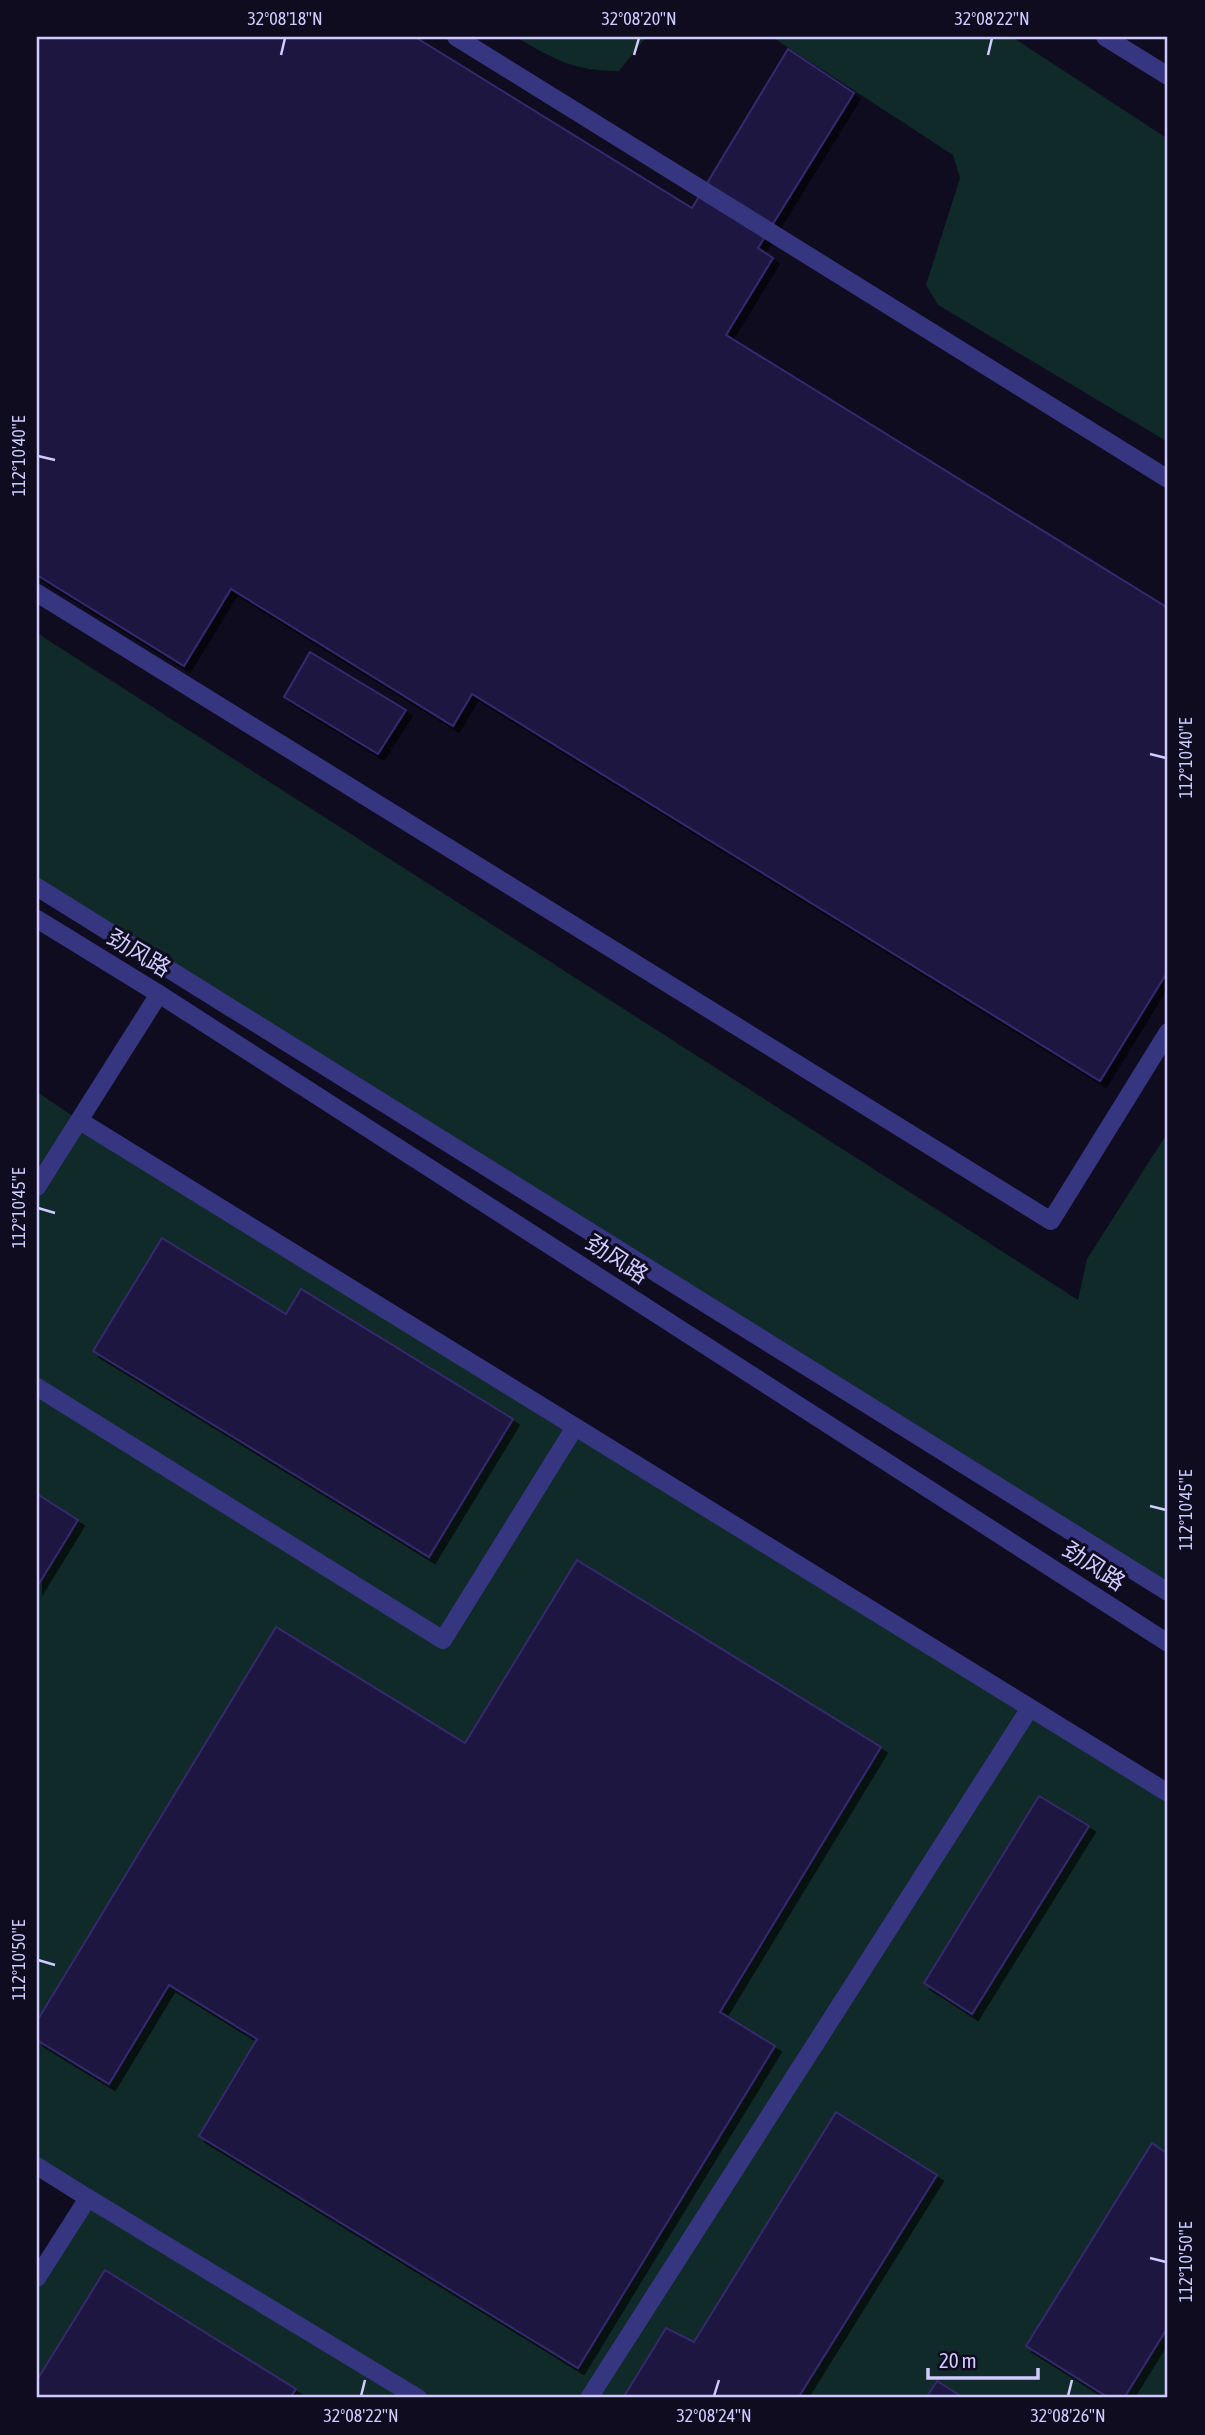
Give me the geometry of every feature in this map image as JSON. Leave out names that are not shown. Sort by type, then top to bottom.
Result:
[{"type":"street","points":[[456,37],[1168,479]]},
{"type":"street","points":[[1105,37],[1168,76]]},
{"type":"street","points":[[37,593],[1051,1221],[1168,1032]]},
{"type":"street","name":"劲风路","points":[[37,887],[1168,1592]]},
{"type":"street","name":"劲风路","points":[[37,919],[159,994],[1168,1643]]},
{"type":"street","points":[[37,1188],[159,994]]},
{"type":"street","points":[[80,1121],[1168,1793]]},
{"type":"street","points":[[37,1387],[443,1640],[575,1427]]},
{"type":"street","points":[[589,2398],[1030,1708]]},
{"type":"street","points":[[37,2166],[418,2398]]},
{"type":"street","points":[[37,2278],[88,2198]]},
{"type":"green space","points":[[516,37],[646,37],[619,71],[589,69],[565,63]]},
{"type":"green space","points":[[772,37],[1012,37],[1168,139],[1168,442],[938,305],[926,285],[960,178],[953,155]]},
{"type":"green space","points":[[37,633],[1078,1300],[1087,1259],[1168,1132],[1168,1592],[37,887]]},
{"type":"green space","points":[[37,1092],[1168,1793],[1168,2398],[37,2398],[37,2278],[88,2198],[37,2166]]},
{"type":"building","points":[[37,37],[415,37],[692,208],[788,49],[854,93],[758,248],[773,258],[726,335],[1168,608],[1168,971],[1100,1081],[472,694],[453,726],[231,589],[184,666],[37,575]]},
{"type":"building","points":[[310,652],[406,710],[378,754],[284,697]]},
{"type":"building","points":[[162,1238],[286,1314],[301,1289],[513,1419],[429,1557],[93,1351]]},
{"type":"building","points":[[37,1494],[78,1520],[37,1587]]},
{"type":"building","points":[[577,1560],[881,1747],[720,2012],[775,2046],[578,2368],[199,2136],[257,2039],[169,1985],[109,2084],[37,2040],[37,2021],[276,1627],[465,1743]]},
{"type":"building","points":[[1039,1796],[1089,1826],[972,2014],[924,1983]]},
{"type":"building","points":[[836,2112],[937,2175],[798,2398],[623,2398],[666,2328],[694,2342]]},
{"type":"building","points":[[1152,2143],[1168,2154],[1168,2327],[1124,2398],[1109,2398],[1026,2346]]},
{"type":"building","points":[[105,2270],[296,2389],[290,2398],[37,2398],[37,2380]]},
{"type":"building","points":[[937,2381],[964,2398],[926,2398]]}]
